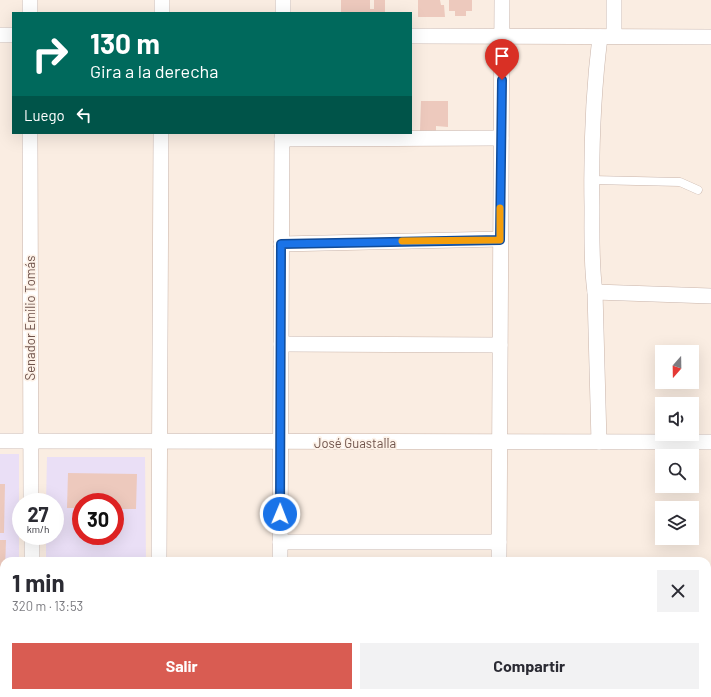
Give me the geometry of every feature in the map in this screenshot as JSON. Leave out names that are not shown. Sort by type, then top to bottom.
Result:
[{"type":"street","points":[[30,0],[30,12]]},
{"type":"street","points":[[162,0],[162,12]]},
{"type":"street","points":[[282,12],[283,0]]},
{"type":"street","points":[[499,557],[502,0]]},
{"type":"street","points":[[599,442],[595,292],[592,273],[594,99],[614,0]]},
{"type":"street","points":[[0,35],[12,35]]},
{"type":"street","points":[[412,36],[711,37]]},
{"type":"street","name":"Senador Emilio Tomás","points":[[30,134],[31,493]]},
{"type":"street","points":[[160,557],[161,134]]},
{"type":"street","points":[[280,557],[282,136],[501,138]]},
{"type":"street","points":[[281,244],[500,240]]},
{"type":"street","points":[[595,292],[711,296]]},
{"type":"street","points":[[281,344],[500,345]]},
{"type":"street","name":"José Guastalla","points":[[0,441],[499,443],[711,442]]},
{"type":"street","points":[[280,542],[499,542]]},
{"type":"street","points":[[32,545],[32,557]]},
{"type":"lane","points":[[592,180],[680,182],[698,190]]},
{"type":"shaded area","points":[[0,454],[19,454],[19,493],[12,493],[12,545],[19,545],[19,557],[0,557]]},
{"type":"shaded area","points":[[47,457],[145,457],[146,557],[46,557],[46,545],[64,545],[64,493],[46,493]]},
{"type":"building","points":[[341,0],[370,0],[370,9],[374,9],[374,0],[385,0],[385,12],[341,12]]},
{"type":"building","points":[[418,0],[440,0],[441,5],[444,5],[445,17],[418,17]]},
{"type":"building","points":[[449,0],[472,0],[472,11],[466,11],[466,16],[455,16],[455,11],[449,11]]},
{"type":"building","points":[[421,101],[448,101],[448,127],[436,126],[436,131],[420,131]]},
{"type":"building","points":[[68,473],[137,474],[136,509],[124,509],[124,493],[72,493],[72,508],[67,508]]},
{"type":"building","points":[[0,484],[5,484],[4,533],[0,533]]},
{"type":"building","points":[[0,540],[6,540],[5,557],[0,557]]},
{"type":"slow traffic","points":[[402,241],[500,240],[500,208]]},
{"type":"route","points":[[280,514],[281,244],[500,240],[502,80]]}]
